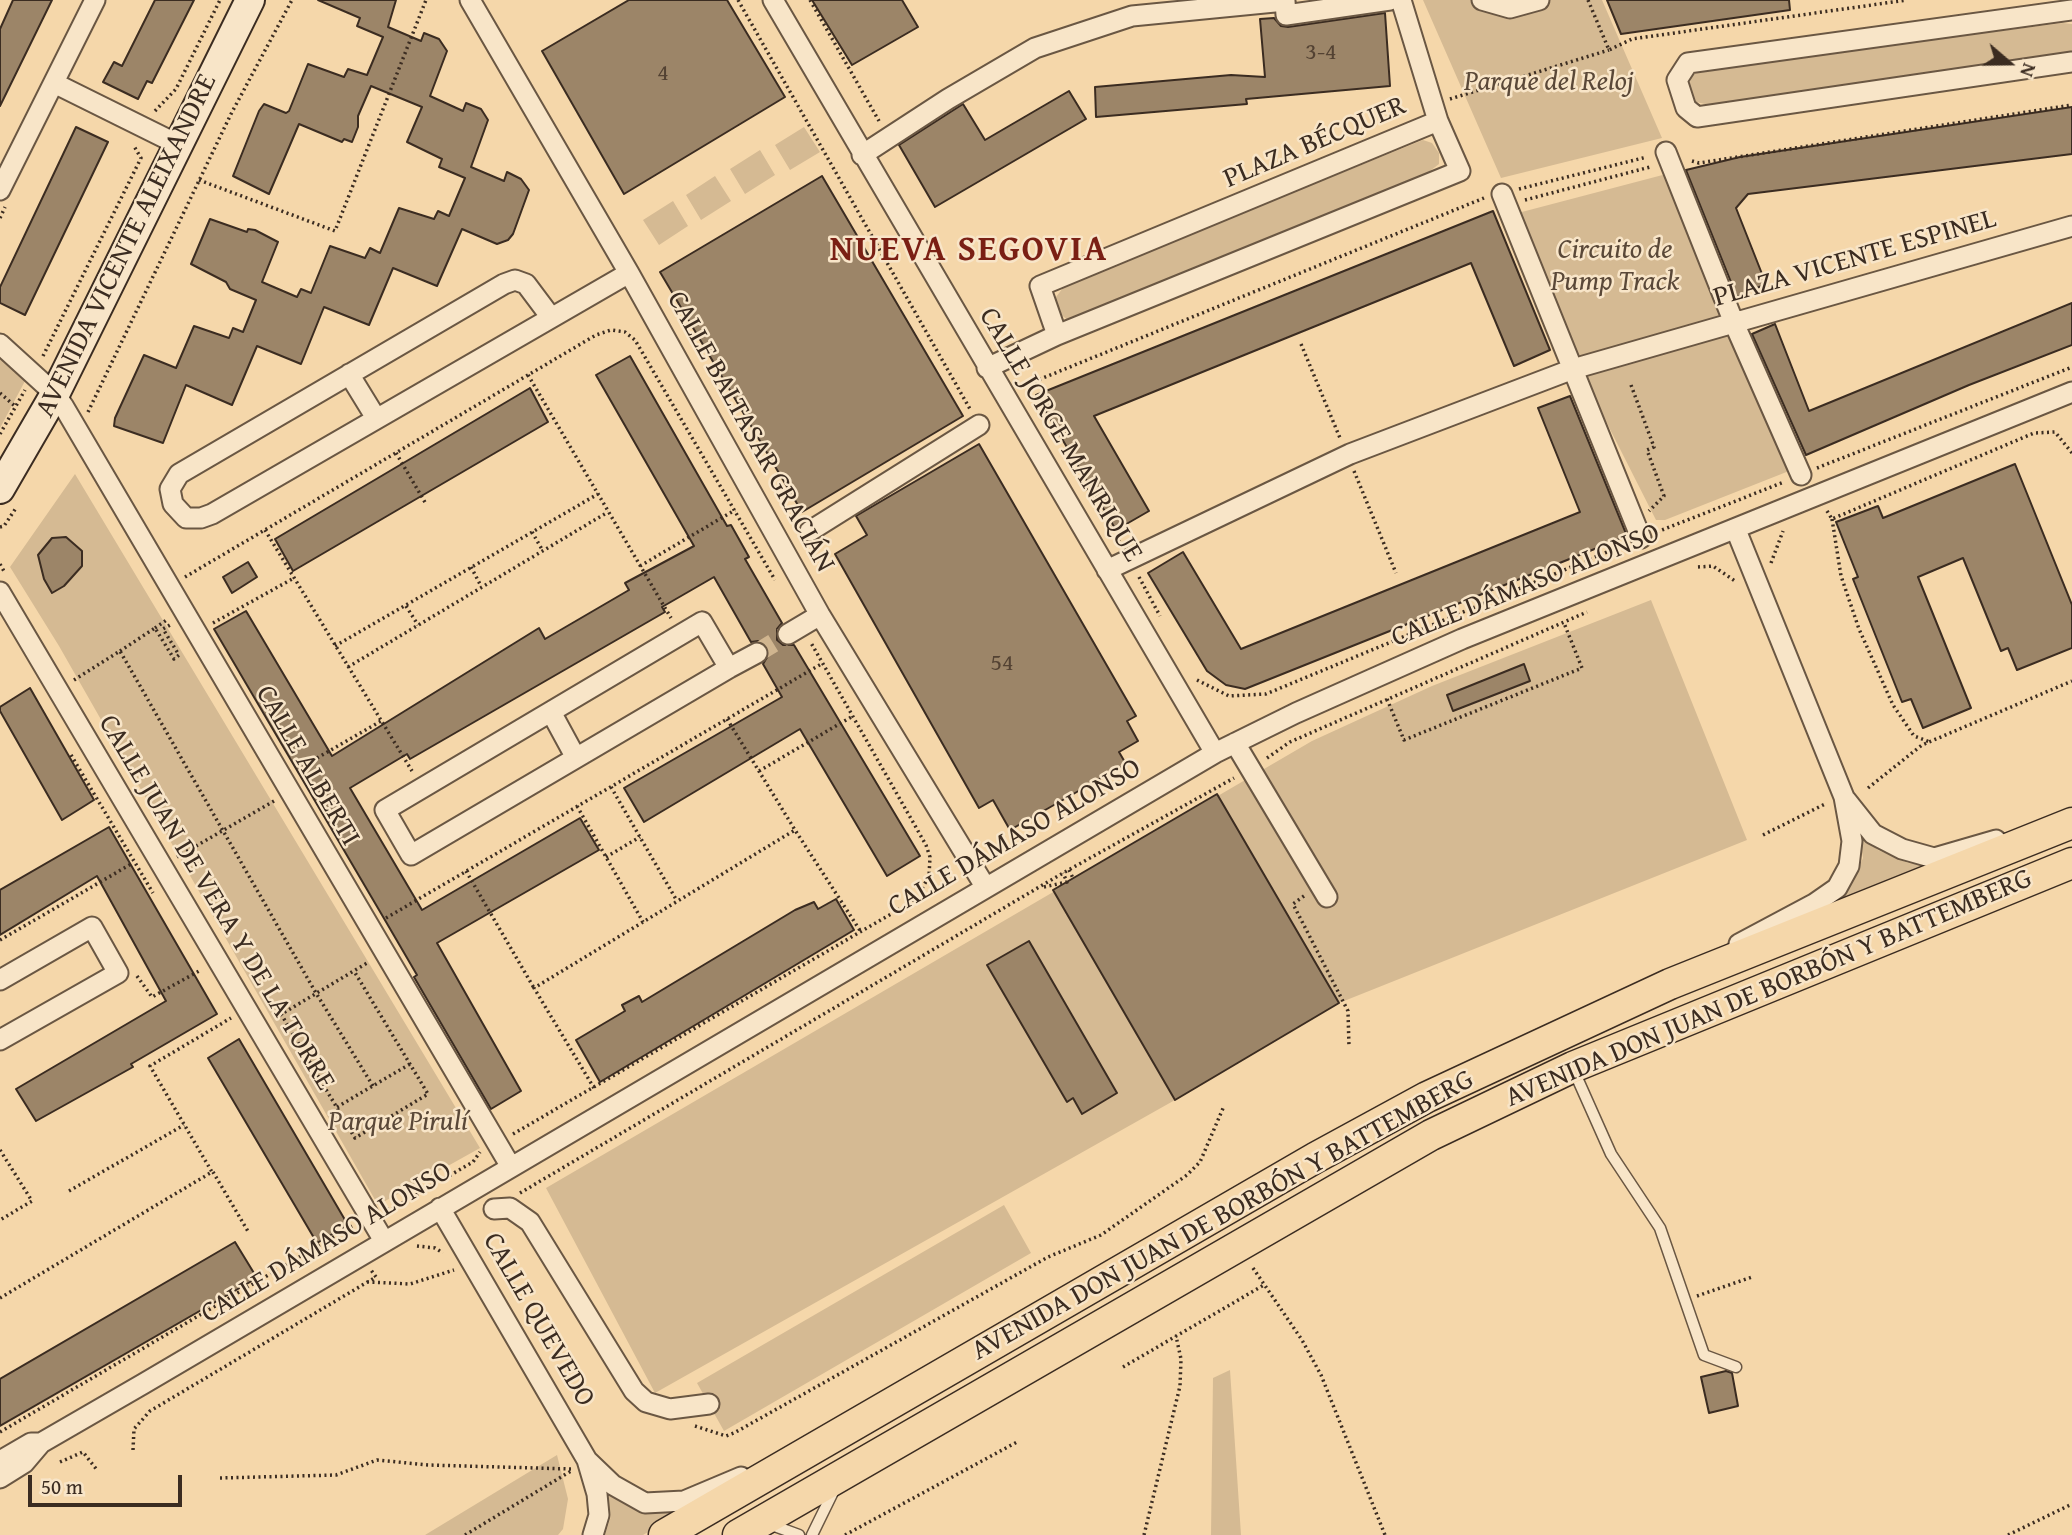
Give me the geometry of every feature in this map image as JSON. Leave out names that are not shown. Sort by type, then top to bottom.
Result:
[{"type":"main road","name":"AVENIDA DON JUAN DE BORBÓN Y BATTEMBERG","points":[[664,1535],[1402,1110],[1670,984],[2072,820]]},
{"type":"main road","name":"AVENIDA DON JUAN DE BORBÓN Y BATTEMBERG","points":[[750,1528],[1410,1146],[1573,1067],[2072,863]]},
{"type":"street","points":[[3,198],[54,83],[95,0]]},
{"type":"street","name":"AVENIDA VICENTE ALEIXANDRE","points":[[10,496],[55,394],[250,0]]},
{"type":"street","name":"CALLE BALTASAR GRACIÁN","points":[[470,0],[629,273],[820,615],[986,888]]},
{"type":"street","name":"CALLE JORGE MANRIQUE","points":[[773,0],[1215,753]]},
{"type":"street","points":[[862,155],[1035,48],[1132,16],[1285,1],[1286,15],[1390,0]]},
{"type":"street","points":[[1401,0],[1436,112]]},
{"type":"street","points":[[1482,0],[1510,8],[1539,0]]},
{"type":"street","points":[[2072,10],[1688,63],[1677,80],[1686,108],[1698,117],[2072,62]]},
{"type":"street","points":[[54,83],[177,144]]},
{"type":"street","name":"PLAZA BÉCQUER","points":[[987,368],[1057,335],[1460,171],[1436,112],[1040,286],[1057,335]]},
{"type":"street","points":[[1668,157],[1734,323],[1801,475]]},
{"type":"street","points":[[1504,199],[1638,531]]},
{"type":"street","name":"PLAZA VICENTE ESPINEL","points":[[1107,570],[1350,454],[1573,369],[2072,226]]},
{"type":"street","points":[[550,316],[526,284],[509,281],[179,474],[170,493],[175,508],[190,519],[212,514],[550,316],[629,273]]},
{"type":"street","name":"CALLE ALBERTI","points":[[0,344],[55,394],[291,782],[511,1167]]},
{"type":"street","points":[[349,374],[376,418]]},
{"type":"street","name":"CALLE DÁMASO ALONSO","points":[[0,1478],[24,1464],[41,1443],[1215,753],[1462,639],[2072,392]]},
{"type":"street","points":[[810,531],[979,425]]},
{"type":"street","points":[[1670,984],[1814,904],[1837,888],[1849,866],[1852,841],[1844,797],[1736,530]]},
{"type":"street","name":"CALLE JUAN DE VERA Y DE LA TORRE","points":[[0,592],[384,1241]]},
{"type":"street","points":[[788,634],[820,615]]},
{"type":"street","points":[[729,668],[702,622],[385,810],[411,855],[757,653]]},
{"type":"street","points":[[551,712],[576,758]]},
{"type":"street","points":[[1235,743],[1323,890]]},
{"type":"street","points":[[1844,797],[1873,834],[1902,849],[1934,858],[2072,820]]},
{"type":"street","points":[[0,980],[92,927],[118,973],[0,1041]]},
{"type":"street","name":"CALLE QUEVEDO","points":[[440,1208],[577,1463],[597,1494],[599,1515],[593,1535]]},
{"type":"street","points":[[494,1209],[510,1208],[530,1222],[634,1391],[646,1402],[670,1409],[709,1404]]},
{"type":"street","name":"CALLE QUEVEDO","points":[[577,1463],[645,1503],[672,1503],[823,1442]]},
{"type":"street","name":"CALLE DÁMASO ALONSO","points":[[0,1461],[31,1443],[41,1443]]},
{"type":"lane","points":[[1573,1067],[1611,1154],[1660,1228],[1704,1355],[1737,1367]]},
{"type":"lane","points":[[812,1535],[840,1478]]},
{"type":"lane","points":[[750,1528],[799,1535]]},
{"type":"path","points":[[0,434],[33,375],[141,158],[130,138],[140,115],[160,109],[176,89],[220,0]]},
{"type":"path","points":[[78,432],[200,180],[292,0]]},
{"type":"path","points":[[200,180],[335,232],[426,0]]},
{"type":"path","points":[[738,0],[979,425]]},
{"type":"path","points":[[810,0],[876,112],[886,140]]},
{"type":"path","points":[[1588,0],[1609,50]]},
{"type":"path","points":[[1436,112],[1609,50],[1632,39],[1907,0]]},
{"type":"path","points":[[1034,407],[1029,399],[1029,389],[1038,380],[1485,198],[1504,199],[1668,157],[1699,163],[2072,105]]},
{"type":"path","points":[[1504,199],[1668,157]]},
{"type":"path","points":[[0,218],[3,198]]},
{"type":"path","points":[[1191,676],[1203,685],[1229,696],[1266,694],[1638,531],[1801,475],[2072,367]]},
{"type":"path","points":[[528,375],[681,635]]},
{"type":"path","points":[[1631,385],[1654,447],[1647,450],[1664,496],[1638,531]]},
{"type":"path","points":[[0,393],[16,407]]},
{"type":"path","points":[[1832,519],[2034,433],[2055,432],[2072,453]]},
{"type":"path","points":[[396,453],[426,504]]},
{"type":"path","points":[[1081,482],[1130,559],[1161,618]]},
{"type":"path","points":[[335,646],[598,494]]},
{"type":"path","points":[[0,527],[4,526],[10,496]]},
{"type":"path","points":[[1825,507],[1832,519],[1841,576],[1859,629],[1893,705],[1914,736],[1930,742]]},
{"type":"path","points":[[640,566],[735,510]]},
{"type":"path","points":[[348,667],[608,512]]},
{"type":"path","points":[[1692,569],[1713,566],[1740,586],[1772,575],[1773,556],[1787,524]]},
{"type":"path","points":[[265,530],[422,788]]},
{"type":"path","points":[[532,532],[543,551]]},
{"type":"path","points":[[471,567],[481,586]]},
{"type":"path","points":[[209,625],[294,578]]},
{"type":"path","points":[[406,605],[418,625]]},
{"type":"path","points":[[494,1209],[1063,873],[1251,769],[1290,742],[1588,612]]},
{"type":"path","points":[[155,628],[174,659],[179,655],[163,629],[174,622],[172,617]]},
{"type":"path","points":[[70,682],[164,622]]},
{"type":"path","points":[[1387,699],[1404,740],[1581,668],[1564,622]]},
{"type":"path","points":[[120,651],[316,993],[373,1086]]},
{"type":"path","points":[[376,923],[823,663]]},
{"type":"path","points":[[1868,788],[1922,745],[2072,681]]},
{"type":"path","points":[[759,771],[853,716]]},
{"type":"path","points":[[727,719],[861,932]]},
{"type":"path","points":[[142,877],[223,831],[381,721]]},
{"type":"path","points":[[611,787],[677,901]]},
{"type":"path","points":[[1763,835],[1815,807],[1828,804],[1823,791]]},
{"type":"path","points":[[577,806],[643,922]]},
{"type":"path","points":[[534,988],[795,830]]},
{"type":"path","points":[[606,857],[640,837]]},
{"type":"path","points":[[0,940],[133,863]]},
{"type":"path","points":[[1069,870],[1073,878]]},
{"type":"path","points":[[466,871],[594,1088]]},
{"type":"path","points":[[1039,888],[1066,882],[1063,873]]},
{"type":"path","points":[[1323,890],[1293,904],[1348,1011],[1349,1047]]},
{"type":"path","points":[[271,1020],[371,961]]},
{"type":"path","points":[[118,973],[139,976],[152,997],[203,969]]},
{"type":"path","points":[[281,1014],[355,1138],[428,1094],[354,971]]},
{"type":"path","points":[[234,1017],[150,1066],[250,1233]]},
{"type":"path","points":[[337,1107],[410,1064]]},
{"type":"path","points":[[687,1424],[726,1436],[734,1433],[1048,1257],[1101,1235],[1187,1175],[1200,1162],[1224,1106]]},
{"type":"path","points":[[69,1191],[184,1125]]},
{"type":"path","points":[[378,1205],[393,1209],[473,1162],[478,1158],[480,1148]]},
{"type":"path","points":[[0,1150],[32,1201],[0,1220]]},
{"type":"path","points":[[0,1298],[212,1171]]},
{"type":"path","points":[[0,1432],[354,1225]]},
{"type":"path","points":[[414,1247],[427,1245],[445,1255]]},
{"type":"path","points":[[133,1450],[134,1429],[150,1411],[376,1277],[369,1268],[381,1261]]},
{"type":"path","points":[[367,1282],[410,1284],[461,1270],[455,1262]]},
{"type":"path","points":[[1253,1268],[1302,1340],[1321,1375],[1385,1535]]},
{"type":"path","points":[[1685,1300],[1752,1277]]},
{"type":"path","points":[[1123,1367],[1264,1285]]},
{"type":"path","points":[[1144,1535],[1180,1386],[1181,1359],[1176,1336]]},
{"type":"path","points":[[845,1535],[1017,1442]]},
{"type":"path","points":[[60,1462],[83,1452],[97,1470]]},
{"type":"path","points":[[219,1478],[336,1475],[377,1460],[428,1465],[577,1463]]},
{"type":"path","points":[[465,1535],[577,1463]]},
{"type":"path","points":[[2008,1535],[2072,1504]]},
{"type":"green space","name":"Parque del Reloj","points":[[1423,0],[1602,0],[1662,138],[1501,178]]},
{"type":"green space","points":[[2072,24],[2072,54],[2062,58],[1709,105],[1692,101],[1688,89],[1692,75],[1709,68]]},
{"type":"green space","points":[[804,127],[820,152],[790,170],[775,145]]},
{"type":"green space","points":[[1423,140],[1432,143],[1439,153],[1439,164],[1421,178],[1069,321],[1054,309],[1056,297],[1066,284]]},
{"type":"green space","points":[[760,150],[775,175],[745,194],[730,169]]},
{"type":"green space","name":"Circuito de Pump Track","points":[[1674,172],[1727,316],[1580,357],[1567,354],[1518,213]]},
{"type":"green space","points":[[715,176],[731,201],[701,220],[686,195]]},
{"type":"green space","points":[[673,201],[688,226],[659,245],[643,220]]},
{"type":"green space","points":[[1734,323],[1789,471],[1665,520],[1656,520],[1583,376]]},
{"type":"green space","points":[[0,357],[25,381],[0,428]]},
{"type":"green space","name":"Parque Pirulí","points":[[75,474],[480,1148],[378,1205],[59,646],[10,567]]},
{"type":"green space","points":[[1651,600],[1747,840],[1339,1003],[1175,1100],[655,1393],[546,1188],[1312,741],[1432,686]]},
{"type":"green space","points":[[1858,828],[1878,850],[1908,863],[1936,866],[1836,903],[1851,885],[1863,858]]},
{"type":"green space","points":[[1004,1205],[1031,1253],[724,1431],[697,1383]]},
{"type":"green space","points":[[1230,1370],[1241,1535],[1211,1535],[1213,1378]]},
{"type":"green space","points":[[557,1455],[568,1499],[563,1529],[558,1535],[425,1535]]},
{"type":"green space","points":[[602,1485],[625,1504],[656,1512],[685,1510],[643,1535],[605,1535],[611,1516]]},
{"type":"building","points":[[13,0],[52,0],[0,106],[0,29]]},
{"type":"building","points":[[155,0],[194,0],[152,83],[147,81],[138,99],[103,82],[114,62],[122,66]]},
{"type":"building","points":[[318,0],[396,0],[388,27],[421,41],[424,33],[439,39],[447,51],[430,96],[463,111],[466,103],[481,109],[488,120],[471,167],[504,181],[507,172],[521,179],[529,190],[513,234],[508,240],[497,244],[462,229],[437,286],[393,268],[369,325],[324,307],[301,364],[257,346],[232,405],[186,385],[163,443],[114,426],[115,418],[144,355],[176,368],[194,326],[229,338],[233,328],[243,332],[256,300],[230,289],[226,282],[191,264],[210,219],[247,232],[248,229],[255,230],[278,242],[262,282],[297,297],[301,289],[311,293],[330,246],[365,258],[370,248],[380,253],[399,208],[434,219],[438,211],[449,216],[465,178],[439,167],[442,159],[407,142],[422,107],[371,86],[358,116],[358,127],[352,142],[344,139],[342,142],[299,124],[269,194],[233,176],[259,111],[264,104],[286,113],[289,111],[308,64],[344,77],[348,69],[367,75],[383,37],[357,26],[360,18]]},
{"type":"building","points":[[629,0],[727,0],[785,97],[624,194],[542,51]]},
{"type":"building","points":[[812,0],[902,0],[918,27],[852,65]]},
{"type":"building","points":[[1607,0],[1789,0],[1790,10],[1621,34]]},
{"type":"building","points":[[1385,13],[1390,86],[1246,99],[1247,104],[1096,117],[1095,87],[1231,75],[1265,77],[1260,19],[1274,18],[1281,26],[1288,27]]},
{"type":"building","points":[[1069,91],[1086,119],[935,207],[899,145],[963,104],[985,140]]},
{"type":"building","points":[[2072,107],[2072,154],[1748,194],[1736,208],[1766,284],[1737,297],[1686,170],[1740,157]]},
{"type":"building","points":[[76,127],[108,142],[25,315],[0,303],[0,287]]},
{"type":"building","points":[[822,176],[963,416],[802,512],[660,272]]},
{"type":"building","points":[[1493,211],[1550,350],[1514,366],[1471,263],[1094,416],[1149,511],[1116,530],[1036,395]]},
{"type":"building","points":[[2072,303],[2072,345],[1969,385],[1806,455],[1752,334],[1775,324],[1809,411]]},
{"type":"building","points":[[630,356],[727,526],[731,525],[749,557],[745,559],[782,623],[777,629],[777,640],[783,645],[794,645],[920,856],[887,876],[800,729],[644,822],[624,788],[782,697],[763,664],[769,654],[767,647],[758,641],[751,642],[714,577],[662,607],[665,612],[410,759],[407,754],[350,788],[422,910],[580,818],[599,850],[437,943],[521,1091],[491,1109],[414,977],[417,975],[214,629],[246,611],[332,756],[539,628],[545,639],[629,590],[625,583],[694,546],[596,375]]},
{"type":"building","points":[[530,388],[548,422],[293,571],[275,539]]},
{"type":"building","points":[[1570,396],[1627,536],[1245,689],[1226,685],[1207,671],[1148,573],[1183,552],[1241,649],[1580,512],[1538,408]]},
{"type":"building","points":[[979,444],[1136,716],[1127,721],[1138,741],[1119,752],[1126,764],[1010,830],[993,800],[979,808],[835,554],[867,535],[856,516]]},
{"type":"building","points":[[2015,464],[2072,605],[2072,648],[2017,670],[2008,648],[2001,651],[1963,558],[1918,577],[1971,708],[1923,728],[1911,699],[1902,702],[1853,579],[1858,577],[1836,522],[1878,506],[1883,518]]},
{"type":"building","points":[[66,537],[82,551],[82,566],[64,586],[52,593],[44,579],[38,555],[52,538]]},
{"type":"building","points":[[248,562],[257,577],[232,593],[223,577]]},
{"type":"building","points":[[1524,664],[1530,681],[1453,711],[1447,695]]},
{"type":"building","points":[[30,688],[94,800],[62,820],[0,711],[0,707]]},
{"type":"building","points":[[1217,794],[1339,1003],[1175,1100],[1053,890]]},
{"type":"building","points":[[109,827],[217,1014],[131,1064],[133,1067],[36,1121],[16,1089],[166,1001],[97,876],[0,935],[0,890]]},
{"type":"building","points":[[836,899],[854,930],[600,1082],[576,1040],[625,1011],[622,1005],[639,996],[642,1002],[795,910],[814,902],[818,909]]},
{"type":"building","points":[[1029,941],[1117,1093],[1082,1114],[1073,1098],[1067,1102],[987,965]]},
{"type":"building","points":[[239,1039],[348,1225],[317,1243],[208,1058]]},
{"type":"building","points":[[235,1242],[257,1278],[0,1426],[0,1379]]},
{"type":"building","points":[[1726,1371],[1732,1373],[1738,1406],[1709,1413],[1701,1377]]},
{"type":"tunnel","points":[[757,653],[788,634]]},
{"type":"district","name":"NUEVA SEGOVIA","points":[[969,251]]}]
